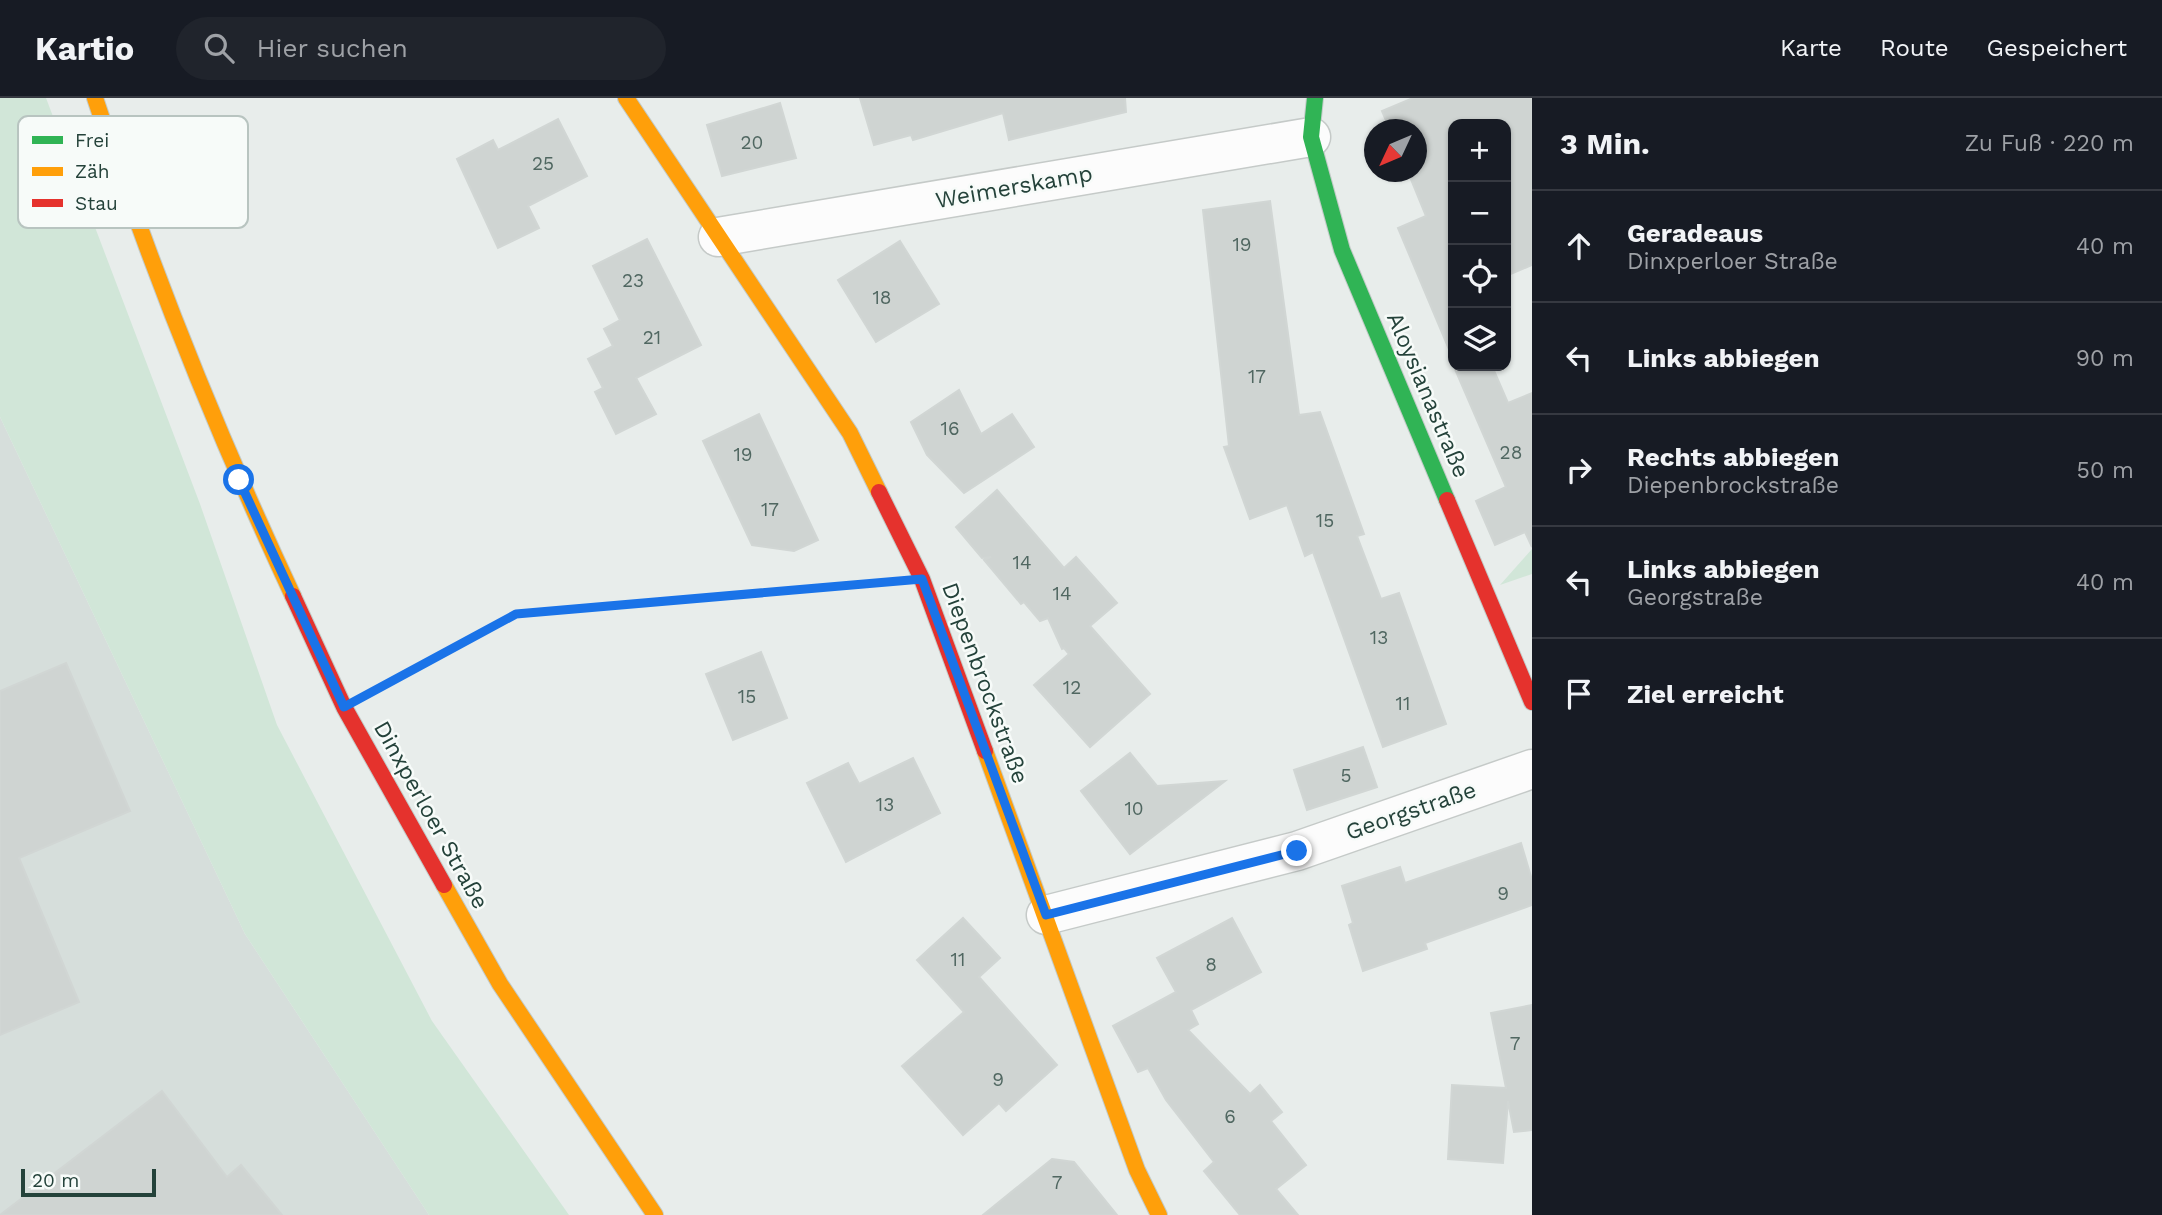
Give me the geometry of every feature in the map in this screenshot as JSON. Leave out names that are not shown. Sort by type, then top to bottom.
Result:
[{"type":"street","name":"Dinxperloer Straße","points":[[95,98],[101,116]]},
{"type":"street","name":"Diepenbrockstraße","points":[[626,98],[850,433],[922,579],[1137,1170],[1159,1215]]},
{"type":"street","name":"Aloysianastraße","points":[[1315,98],[1311,136],[1342,250],[1532,702]]},
{"type":"street","name":"Weimerskamp","points":[[718,236],[1311,136]]},
{"type":"street","name":"Dinxperloer Straße","points":[[138,228],[190,364],[239,480],[344,707],[500,984],[654,1215]]},
{"type":"street","name":"Georgstraße","points":[[1046,915],[1297,851],[1532,769]]},
{"type":"path","points":[[344,707],[516,614],[922,579]]},
{"type":"shaded area","points":[[0,417],[245,934],[429,1215],[0,1215]]},
{"type":"green space","points":[[0,98],[46,98],[53,116],[18,116],[18,228],[95,228],[200,504],[277,725],[432,1021],[569,1215],[429,1215],[245,934],[0,417]]},
{"type":"green space","points":[[1532,549],[1532,574],[1500,585]]},
{"type":"building","points":[[860,98],[1125,98],[1126,112],[1009,140],[1003,113],[913,140],[911,135],[874,145]]},
{"type":"building","points":[[1413,98],[1532,98],[1532,265],[1511,274],[1511,119],[1448,119],[1448,347],[1398,228],[1426,216],[1412,182],[1427,182],[1427,119],[1385,119],[1382,111]]},
{"type":"building","points":[[780,103],[796,158],[722,176],[707,125]]},
{"type":"building","points":[[558,119],[587,176],[528,206],[539,228],[498,248],[457,159],[493,140],[498,150]]},
{"type":"building","points":[[1270,201],[1299,415],[1320,412],[1364,534],[1357,536],[1381,599],[1399,593],[1446,724],[1383,747],[1313,552],[1305,556],[1287,505],[1250,519],[1224,447],[1229,446],[1203,210]]},
{"type":"building","points":[[647,239],[701,345],[636,378],[656,414],[616,434],[595,392],[603,388],[588,359],[613,346],[604,329],[620,320],[593,266]]},
{"type":"building","points":[[900,241],[939,304],[876,342],[838,280]]},
{"type":"building","points":[[1456,371],[1494,371],[1508,403],[1532,393],[1532,547],[1525,532],[1495,545],[1476,501],[1506,487]]},
{"type":"building","points":[[959,390],[981,434],[1012,414],[1034,447],[964,493],[927,455],[911,422]]},
{"type":"building","points":[[759,414],[818,540],[794,551],[752,545],[703,441]]},
{"type":"building","points":[[997,490],[1064,568],[1076,557],[1117,603],[1090,626],[1150,694],[1090,747],[1034,685],[1069,654],[1062,649],[1048,618],[1040,621],[1024,602],[1021,604],[984,560],[991,557],[982,558],[956,527]]},
{"type":"building","points":[[761,652],[787,718],[733,740],[706,674]]},
{"type":"building","points":[[66,663],[130,811],[19,858],[79,1002],[0,1035],[0,691]]},
{"type":"building","points":[[1363,747],[1377,787],[1307,810],[1294,770]]},
{"type":"building","points":[[1130,753],[1157,786],[1225,781],[1130,854],[1081,791]]},
{"type":"building","points":[[913,758],[940,813],[846,862],[807,783],[848,763],[859,784]]},
{"type":"building","points":[[1521,843],[1532,880],[1532,905],[1425,943],[1427,949],[1363,971],[1349,925],[1353,923],[1342,886],[1400,867],[1405,883]]},
{"type":"building","points":[[963,918],[1000,958],[979,977],[1057,1065],[1006,1111],[999,1103],[963,1135],[902,1066],[964,1012],[917,960]]},
{"type":"building","points":[[1232,918],[1261,972],[1191,1010],[1198,1024],[1188,1030],[1250,1094],[1260,1085],[1282,1112],[1271,1121],[1306,1165],[1276,1189],[1298,1215],[1240,1215],[1204,1171],[1214,1162],[1166,1100],[1148,1068],[1138,1072],[1113,1026],[1176,992],[1157,958]]},
{"type":"building","points":[[1532,1005],[1532,1130],[1514,1132],[1508,1101],[1503,1163],[1448,1159],[1452,1085],[1506,1088],[1491,1013]]},
{"type":"building","points":[[162,1091],[227,1177],[241,1165],[282,1215],[0,1215]]},
{"type":"building","points":[[1052,1159],[1074,1162],[1117,1215],[983,1215]]},
{"type":"traffic: fast","points":[[1315,98],[1311,137],[1342,250],[1447,500]]},
{"type":"traffic: slow","points":[[95,98],[101,116]]},
{"type":"traffic: slow","points":[[626,98],[850,433],[879,492]]},
{"type":"traffic: slow","points":[[140,228],[186,350],[293,596]]},
{"type":"traffic: slow","points":[[985,751],[1137,1170],[1159,1215]]},
{"type":"traffic: slow","points":[[444,885],[500,984],[655,1215]]},
{"type":"traffic: jam","points":[[879,492],[922,579],[985,751]]},
{"type":"traffic: jam","points":[[1447,500],[1532,702]]},
{"type":"traffic: jam","points":[[293,596],[344,707],[444,885]]},
{"type":"route","points":[[239,480],[344,707],[516,614],[922,579],[1046,915],[1297,851]]}]
